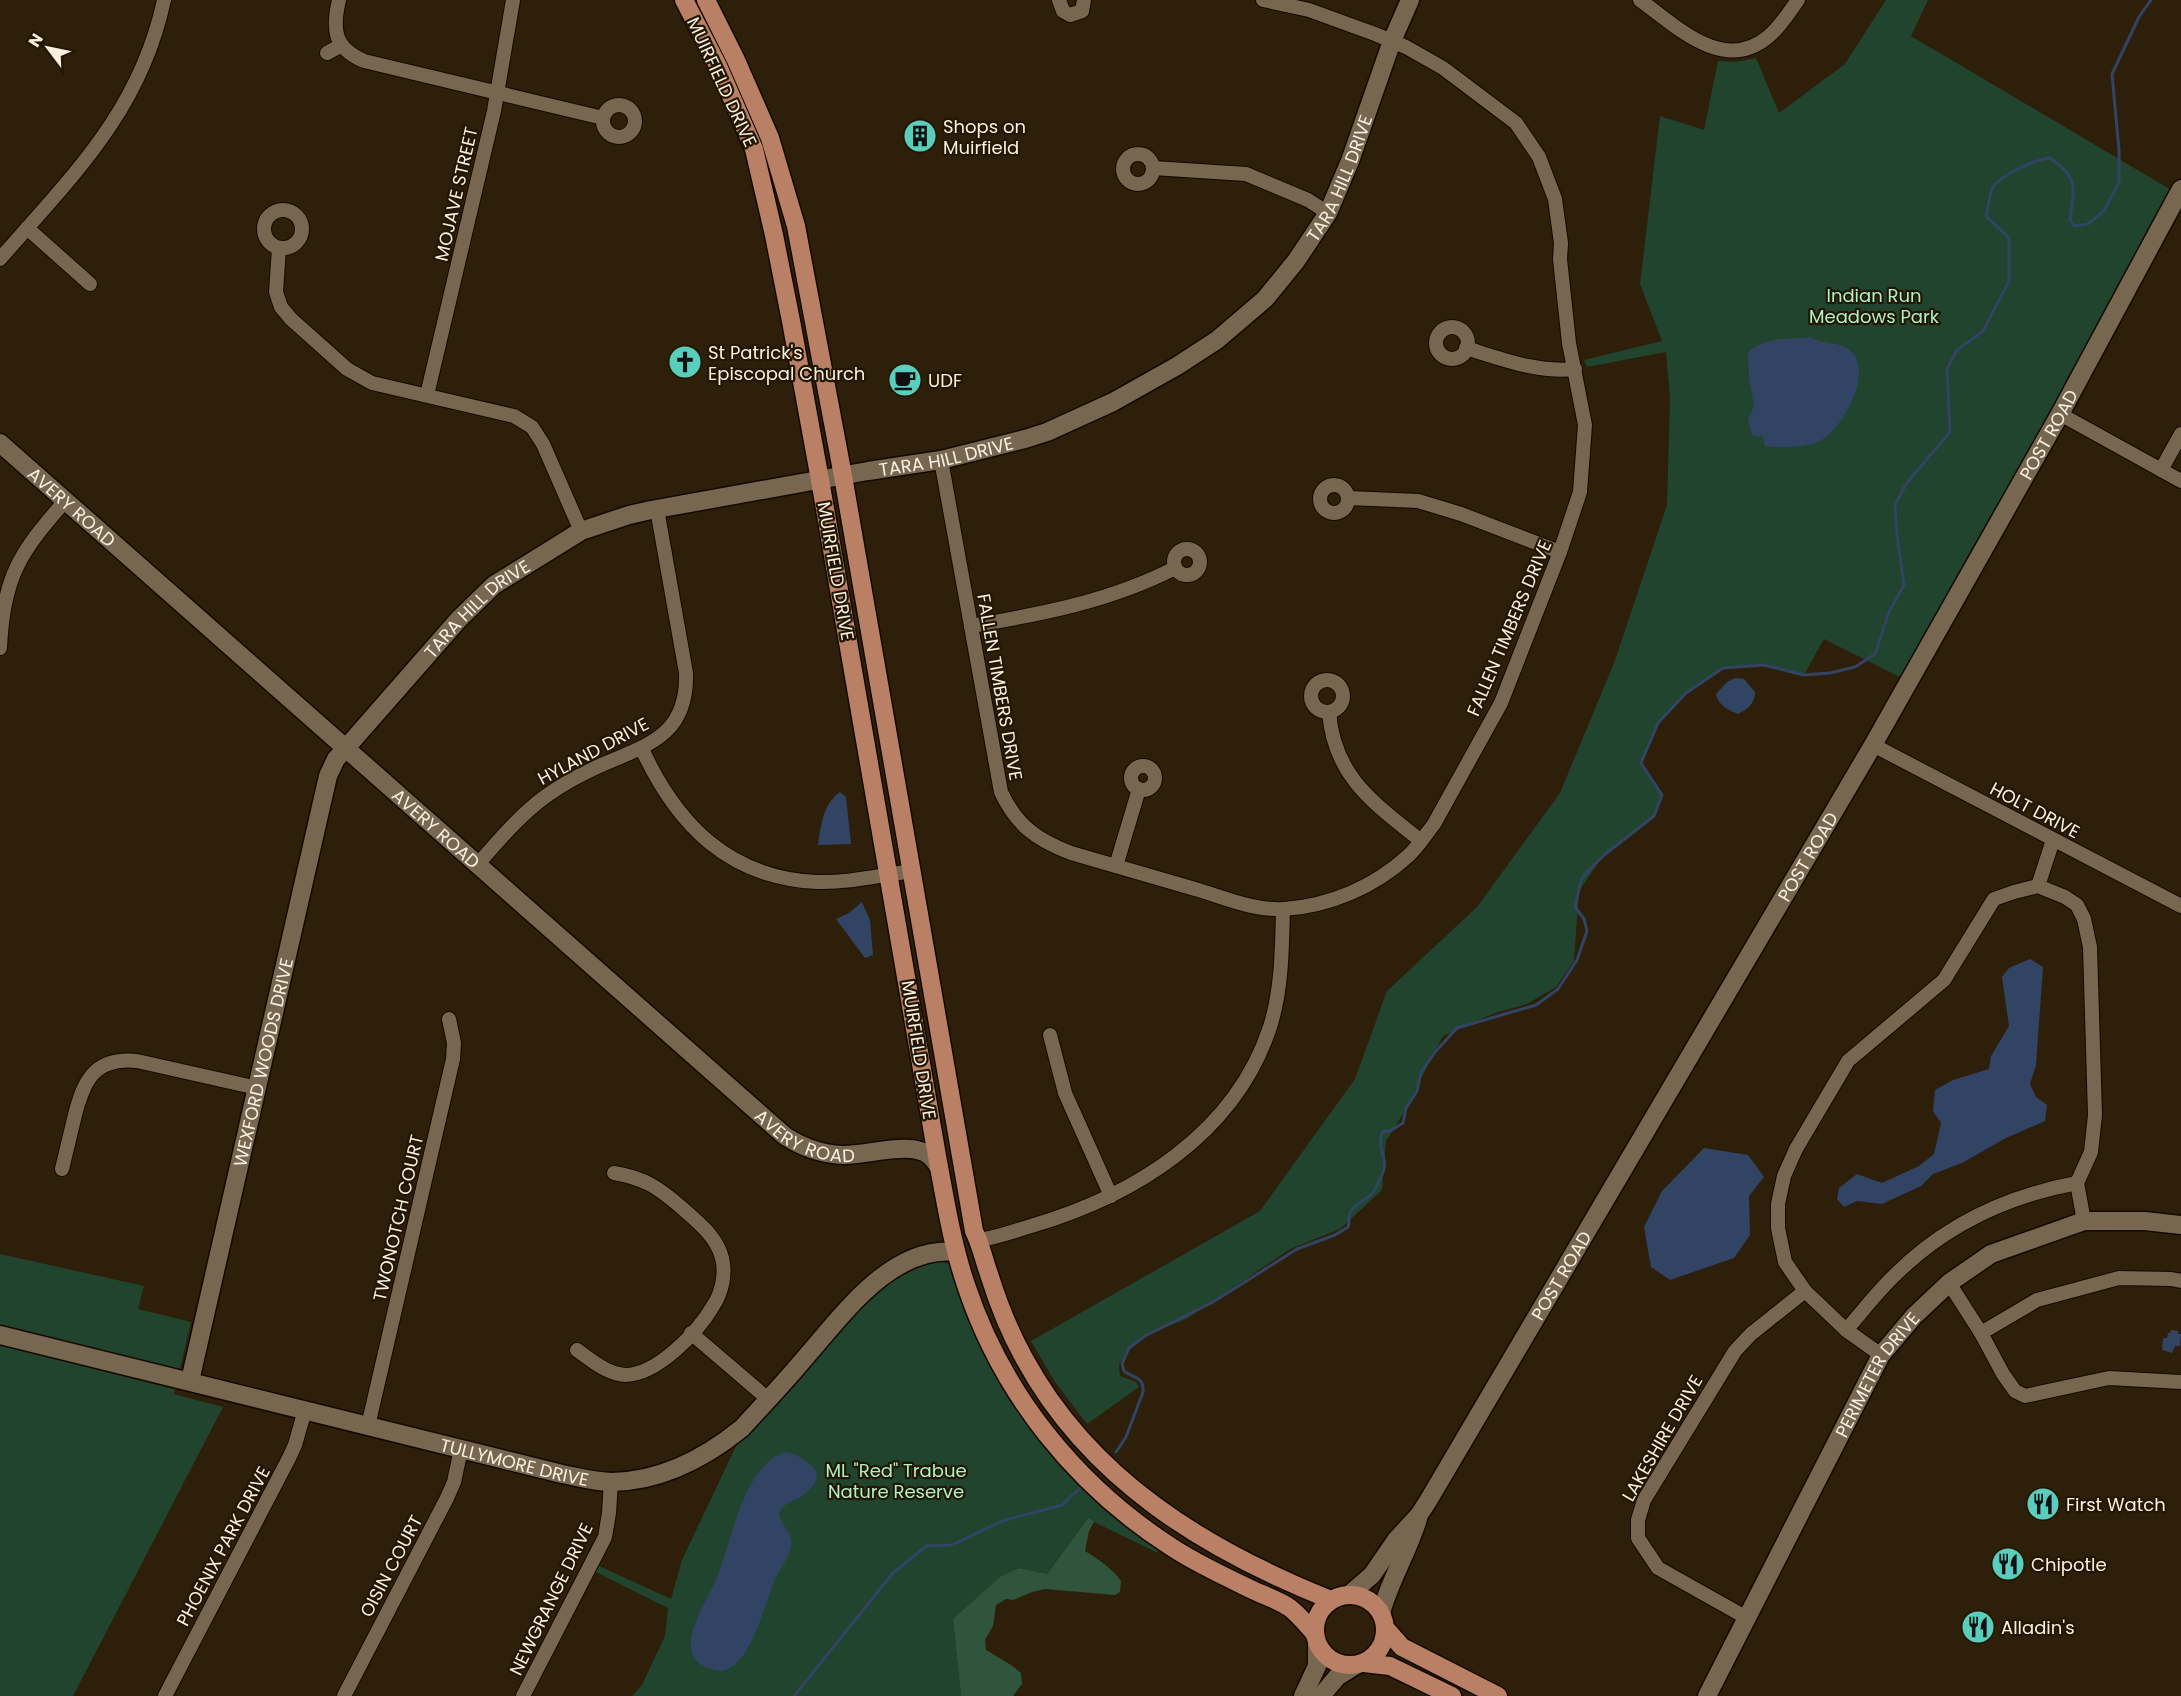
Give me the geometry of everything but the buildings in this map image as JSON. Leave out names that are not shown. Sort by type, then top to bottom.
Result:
[{"type":"main road","name":"MUIRFIELD DRIVE","points":[[684,0],[718,66],[754,149],[791,321],[890,874],[933,1136],[956,1252],[965,1285],[981,1326],[1009,1382],[1029,1411],[1076,1469],[1112,1503],[1148,1531],[1196,1562],[1289,1608],[1316,1639]]},
{"type":"main road","name":"MUIRFIELD DRIVE","points":[[706,0],[736,60],[771,140],[796,226],[913,871],[974,1231],[1000,1308],[1024,1358],[1049,1398],[1095,1455]]},
{"type":"main road","points":[[933,1136],[945,1143],[949,1151],[958,1202],[987,1294],[1021,1370]]},
{"type":"main road","points":[[956,1252],[967,1258],[990,1322],[1002,1347],[1064,1432],[1095,1455],[1137,1494],[1200,1536],[1293,1585],[1331,1600]]},
{"type":"main road","points":[[1452,1696],[1390,1666],[1342,1665],[1331,1660],[1323,1653],[1316,1639],[1318,1614],[1331,1600],[1350,1594],[1368,1599],[1402,1647],[1498,1696]]},
{"type":"main road","points":[[1360,1664],[1373,1657],[1380,1649],[1384,1639],[1384,1621]]},
{"type":"street","points":[[0,258],[102,139],[121,110],[148,55],[164,0]]},
{"type":"street","points":[[339,0],[336,11],[336,29],[340,46],[351,56],[364,62],[603,118]]},
{"type":"street","name":"MOJAVE STREET","points":[[428,395],[497,93],[513,0]]},
{"type":"street","points":[[1059,0],[1060,8],[1070,15],[1082,11],[1084,0]]},
{"type":"street","name":"FALLEN TIMBERS DRIVE","points":[[941,460],[1001,792],[1010,810],[1035,836],[1053,846],[1240,903],[1283,909],[1331,900],[1352,893],[1386,874],[1410,855],[1434,824],[1501,703],[1560,552],[1580,492],[1585,425],[1569,343],[1555,199],[1539,157],[1516,123],[1443,68],[1392,41],[1309,10],[1263,0]]},
{"type":"street","name":"TARA HILL DRIVE","points":[[346,748],[459,620],[494,585],[580,531],[629,515],[657,509],[941,460],[983,451],[1047,432],[1113,402],[1177,366],[1216,340],[1266,299],[1296,261],[1328,213],[1343,179],[1392,41],[1410,0]]},
{"type":"street","points":[[1640,0],[1696,41],[1716,49],[1730,50],[1747,48],[1768,38],[1798,0]]},
{"type":"street","points":[[327,53],[340,46]]},
{"type":"street","points":[[1153,168],[1246,174],[1308,200],[1328,213]]},
{"type":"street","name":"POST ROAD","points":[[1350,1594],[1372,1575],[1396,1540],[1419,1515],[1873,745],[2060,414],[2181,189]]},
{"type":"street","points":[[27,228],[90,284]]},
{"type":"street","points":[[279,248],[276,292],[281,307],[291,319],[346,369],[372,383],[514,416],[532,427],[543,444],[580,531]]},
{"type":"street","points":[[1466,348],[1521,365],[1562,370],[1575,369]]},
{"type":"street","points":[[2060,414],[2181,481]]},
{"type":"street","points":[[2161,470],[2181,434]]},
{"type":"street","name":"AVERY ROAD","points":[[0,443],[785,1136],[816,1150],[841,1155],[896,1149],[933,1136]]},
{"type":"street","points":[[1349,498],[1418,501],[1461,514],[1560,552]]},
{"type":"street","points":[[0,648],[1,616],[6,591],[13,573],[38,532],[66,500]]},
{"type":"street","name":"HYLAND DRIVE","points":[[478,864],[524,814],[546,796],[570,780],[642,749],[671,727],[679,714],[687,687],[657,509]]},
{"type":"street","points":[[971,626],[1074,607],[1150,581],[1175,568]]},
{"type":"street","points":[[1329,712],[1334,744],[1348,774],[1370,800],[1421,841]]},
{"type":"street","name":"HOLT DRIVE","points":[[1873,745],[2181,906]]},
{"type":"street","name":"WEXFORD WOODS DRIVE","points":[[190,1381],[325,786],[332,767],[346,748]]},
{"type":"street","points":[[642,749],[661,789],[690,826],[705,840],[736,860],[772,875],[800,880],[843,881],[913,871]]},
{"type":"street","points":[[1116,866],[1139,789]]},
{"type":"street","points":[[2038,886],[2053,840]]},
{"type":"street","points":[[1881,1355],[1846,1330],[1805,1291],[1785,1262],[1778,1228],[1778,1204],[1784,1176],[1796,1149],[1848,1061],[1944,980],[1994,899],[2038,886],[2065,897],[2077,905],[2084,919],[2090,947],[2095,1115],[2091,1152],[2077,1183],[2084,1221]]},
{"type":"street","points":[[978,1240],[1060,1218],[1111,1197],[1141,1181],[1181,1153],[1218,1117],[1246,1077],[1270,1027],[1280,977],[1283,909]]},
{"type":"street","name":"TWONOTCH COURT","points":[[368,1426],[453,1059],[454,1043],[449,1019]]},
{"type":"street","points":[[1050,1035],[1065,1094],[1111,1197]]},
{"type":"street","points":[[62,1169],[80,1095],[89,1078],[104,1065],[115,1061],[137,1061],[257,1088]]},
{"type":"street","name":"AVERY ROAD","points":[[896,1149],[927,1154],[938,1162]]},
{"type":"street","points":[[577,1350],[615,1373],[633,1374],[653,1367],[670,1356],[713,1307],[724,1276],[722,1258],[715,1242],[702,1225],[659,1188],[630,1175],[615,1173]]},
{"type":"street","points":[[1846,1330],[1893,1276],[1947,1232],[2009,1201],[2043,1190],[2077,1183]]},
{"type":"street","name":"PERIMETER DRIVE","points":[[1707,1696],[1881,1355],[1914,1316],[1949,1283],[1991,1254],[2084,1221],[2145,1221],[2181,1225]]},
{"type":"street","name":"TULLYMORE DRIVE","points":[[0,1335],[562,1474],[611,1482],[666,1473],[691,1463],[717,1448],[742,1428],[869,1287],[904,1263],[921,1256],[947,1251],[956,1252]]},
{"type":"street","points":[[1981,1333],[2037,1300],[2119,1278],[2180,1278]]},
{"type":"street","points":[[1949,1283],[1981,1333],[2002,1374],[2015,1391],[2025,1396],[2109,1378],[2181,1382]]},
{"type":"street","name":"LAKESHIRE DRIVE","points":[[1747,1618],[1658,1568],[1638,1538],[1638,1520],[1644,1500],[1735,1352],[1751,1334],[1805,1291]]},
{"type":"street","points":[[691,1333],[768,1399]]},
{"type":"street","name":"PHOENIX PARK DRIVE","points":[[165,1696],[289,1458],[295,1445],[304,1410]]},
{"type":"street","name":"OISIN COURT","points":[[344,1696],[447,1498],[454,1482],[461,1449]]},
{"type":"street","name":"NEWGRANGE DRIVE","points":[[523,1696],[605,1537],[611,1482]]},
{"type":"street","name":"POST ROAD","points":[[1384,1621],[1388,1587],[1411,1543],[1419,1515]]},
{"type":"street","points":[[1303,1696],[1317,1666],[1316,1639]]},
{"type":"street","points":[[1321,1696],[1337,1677],[1360,1664]]},
{"type":"green space","name":"Indian Run Meadows Park","points":[[1886,0],[1928,0],[1911,36],[2178,194],[1908,681],[1824,639],[1804,675],[1764,665],[1723,668],[1686,693],[1658,723],[1641,762],[1662,795],[1654,816],[1603,856],[1579,891],[1574,961],[1556,987],[1527,1004],[1495,1013],[1443,1036],[1403,1114],[1386,1141],[1382,1190],[1340,1229],[1290,1249],[1188,1318],[1145,1336],[1127,1352],[1119,1365],[1120,1376],[1136,1382],[1139,1387],[1087,1424],[1055,1382],[1031,1341],[1260,1211],[1355,1079],[1387,991],[1477,907],[1560,793],[1614,663],[1667,505],[1670,397],[1666,352],[1587,367],[1584,360],[1662,341],[1640,284],[1660,116],[1704,130],[1718,61],[1735,62],[1756,58],[1779,113],[1845,64]]},
{"type":"green space","points":[[0,1254],[144,1286],[138,1309],[191,1322],[174,1394],[223,1407],[73,1696],[0,1696]]},
{"type":"green space","name":"ML \"Red\" Trabue Nature Reserve","points":[[941,1261],[951,1265],[989,1358],[1155,1546],[1158,1553],[1094,1522],[1089,1517],[1047,1574],[1019,1568],[953,1619],[961,1696],[632,1696],[642,1685],[665,1636],[668,1608],[596,1572],[599,1566],[671,1599],[682,1560],[737,1444],[869,1298],[903,1275]]},
{"type":"green space","points":[[1089,1517],[1094,1522],[1089,1531],[1085,1551],[1117,1576],[1121,1581],[1120,1592],[1115,1595],[1045,1589],[1013,1600],[1006,1599],[996,1605],[993,1626],[985,1640],[986,1650],[1021,1673],[1022,1684],[1013,1696],[961,1696],[953,1619],[1000,1577],[1019,1568],[1047,1574]]},
{"type":"water","points":[[1810,337],[1844,347],[1853,353],[1858,363],[1859,374],[1852,401],[1837,426],[1820,441],[1793,447],[1765,446],[1763,437],[1752,435],[1748,420],[1754,406],[1748,352],[1770,341]]},
{"type":"water","points":[[1735,678],[1744,679],[1755,692],[1750,706],[1738,714],[1721,704],[1716,694],[1727,682]]},
{"type":"water","points":[[840,792],[846,797],[851,844],[818,845],[826,809]]},
{"type":"water","points":[[862,902],[870,920],[873,955],[865,958],[836,919],[849,913]]},
{"type":"water","points":[[2030,959],[2043,967],[2036,1065],[2030,1084],[2036,1097],[2047,1105],[2045,1121],[2006,1138],[1962,1163],[1933,1174],[1921,1186],[1882,1204],[1857,1201],[1844,1207],[1837,1199],[1839,1188],[1857,1174],[1882,1183],[1919,1166],[1934,1154],[1941,1123],[1933,1111],[1935,1090],[1953,1080],[1989,1069],[1991,1056],[2009,1026],[2002,977],[2009,968]]},
{"type":"water","points":[[1704,1148],[1748,1155],[1764,1177],[1749,1196],[1750,1235],[1734,1258],[1670,1280],[1651,1267],[1644,1227],[1662,1191]]},
{"type":"water","points":[[2171,1330],[2181,1334],[2180,1346],[2175,1346],[2172,1353],[2162,1350],[2163,1338],[2167,1338]]},
{"type":"water","points":[[786,1452],[800,1457],[812,1466],[816,1470],[816,1480],[806,1493],[787,1504],[779,1514],[791,1538],[791,1547],[775,1579],[759,1624],[745,1653],[736,1664],[726,1670],[714,1670],[701,1665],[695,1659],[691,1650],[694,1628],[718,1575],[750,1487],[760,1471],[772,1459]]},
{"type":"waterway","points":[[1116,1452],[1126,1437],[1143,1392],[1140,1380],[1124,1371],[1122,1364],[1129,1348],[1145,1336],[1213,1302],[1297,1249],[1335,1235],[1348,1227],[1350,1213],[1372,1194],[1383,1172],[1384,1162],[1380,1143],[1383,1131],[1390,1131],[1403,1123],[1406,1108],[1417,1091],[1421,1072],[1436,1051],[1457,1028],[1536,1005],[1558,989],[1577,960],[1587,931],[1584,919],[1575,907],[1581,880],[1603,856],[1654,816],[1662,795],[1641,763],[1658,723],[1686,693],[1723,668],[1764,665],[1804,675],[1830,673],[1855,667],[1875,654],[1889,612],[1904,585],[1895,505],[1906,484],[1950,432],[1947,369],[1957,350],[1983,331],[2009,281],[2009,238],[1986,216],[1993,187],[2019,168],[2050,158],[2070,178],[2073,191],[2070,220],[2075,226],[2088,224],[2104,211],[2119,182],[2119,150],[2112,74],[2139,17],[2151,0]]},
{"type":"waterway","points":[[794,1696],[892,1574],[926,1546],[952,1545],[1002,1521],[1062,1505],[1081,1487]]},
{"type":"place","name":"Shops on Muirfield","points":[[920,136]]},
{"type":"place","name":"St Patrick's Episcopal Church","points":[[685,362]]},
{"type":"place","name":"UDF","points":[[905,380]]},
{"type":"place","name":"First Watch","points":[[2043,1504]]},
{"type":"place","name":"Chipotle","points":[[2008,1564]]},
{"type":"place","name":"Alladin's","points":[[1978,1627]]}]
